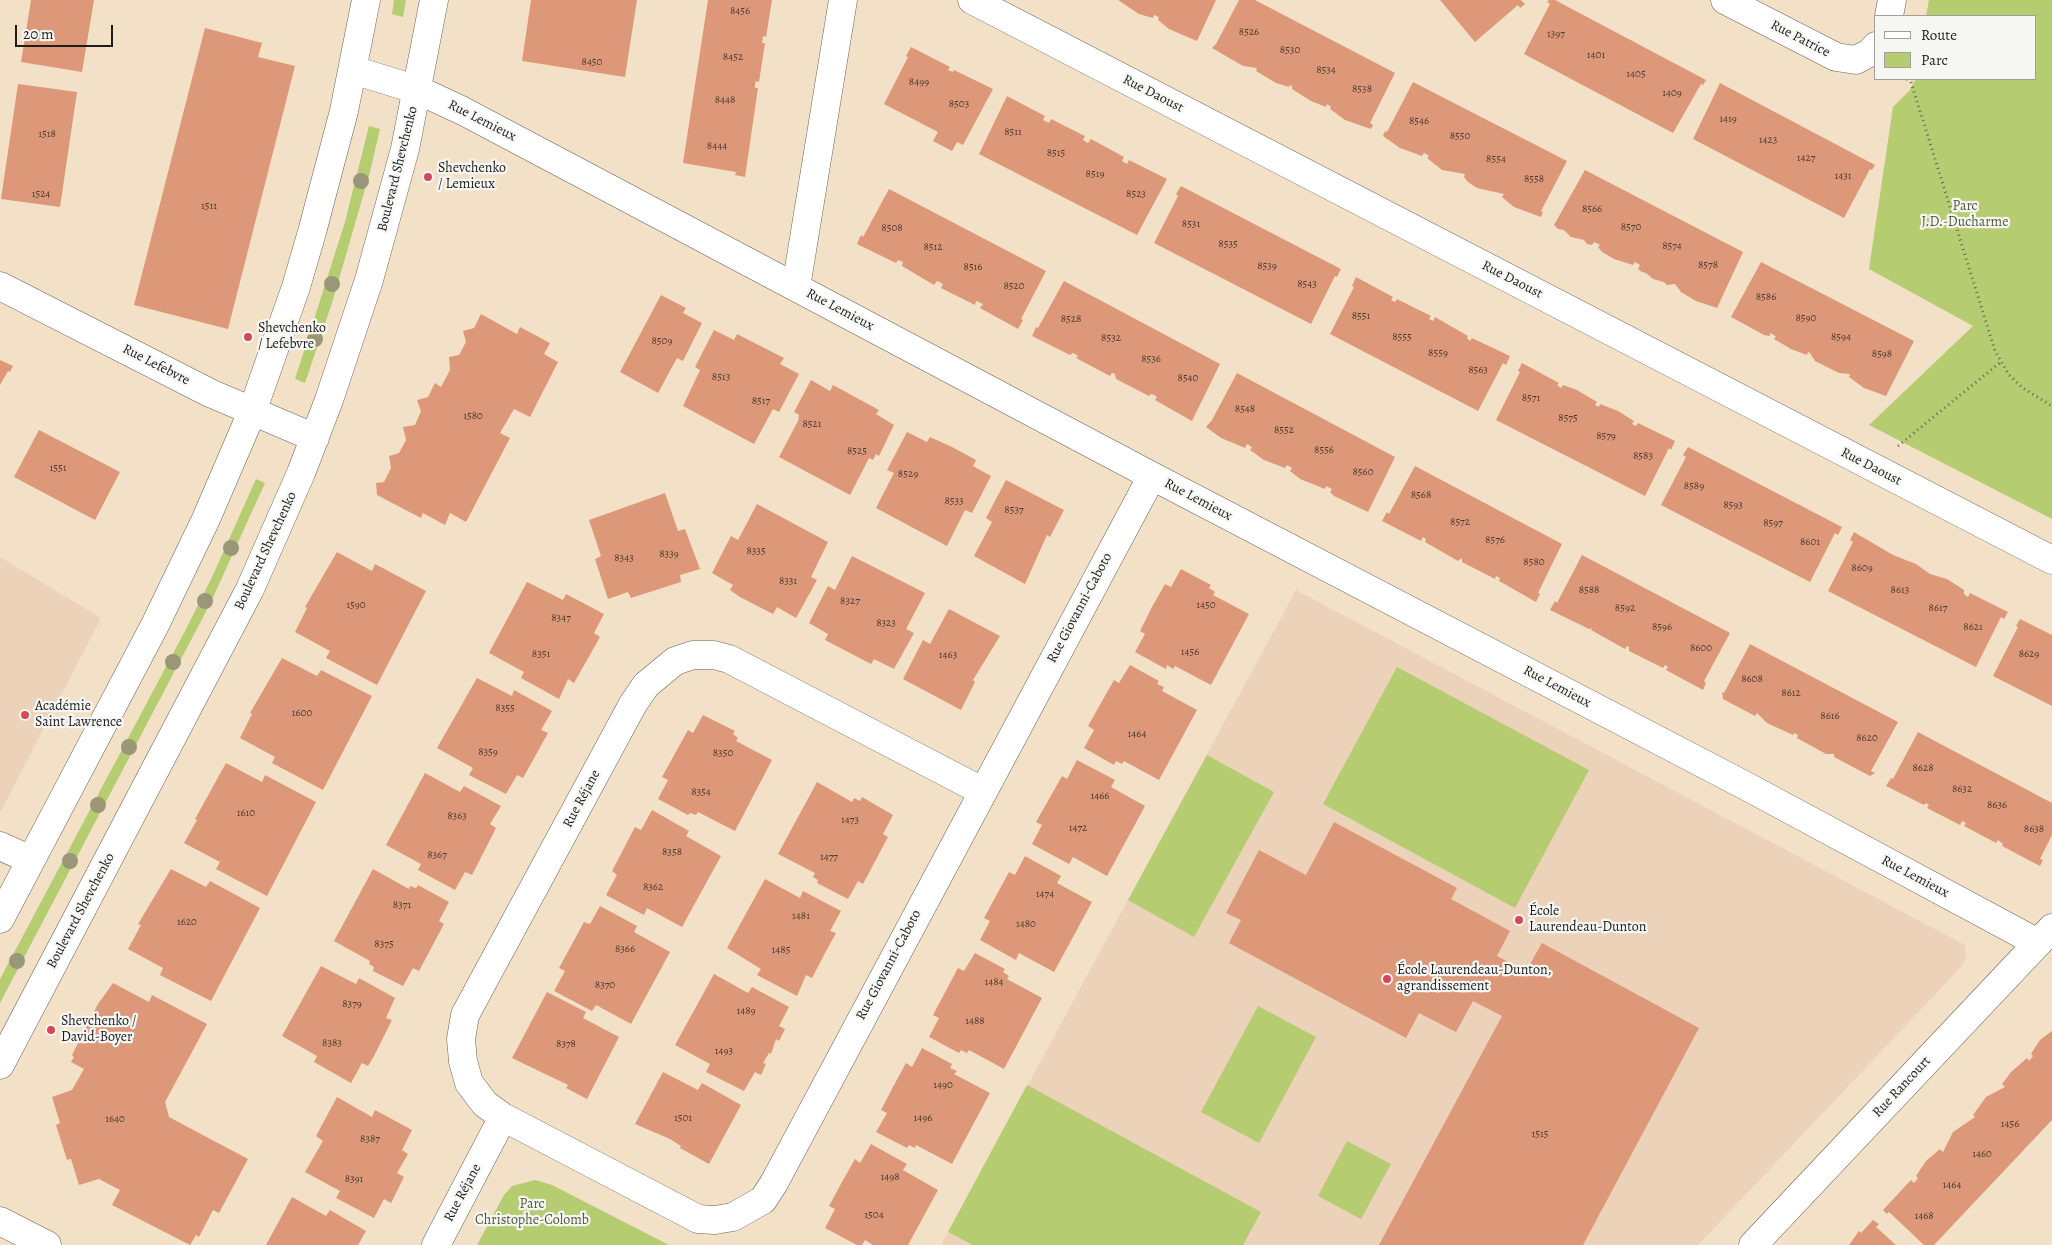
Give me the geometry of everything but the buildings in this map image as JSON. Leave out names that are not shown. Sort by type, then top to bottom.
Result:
[{"type":"street","points":[[0,919],[155,625],[206,519],[252,412],[296,286],[327,180],[353,70],[366,0]]},
{"type":"street","name":"Boulevard Shevchenko","points":[[0,1064],[250,589],[315,438],[369,280],[405,149],[434,0]]},
{"type":"street","points":[[796,287],[843,0]]},
{"type":"street","name":"Rue Daoust","points":[[972,0],[2052,560]]},
{"type":"street","name":"Rue Patrice","points":[[1725,0],[1836,57],[1856,60],[1874,48]]},
{"type":"street","points":[[1889,15],[1892,0]]},
{"type":"street","name":"Rue Lemieux","points":[[353,70],[418,90],[472,115],[1152,476],[1746,786],[2045,936]]},
{"type":"street","name":"Rue Lefebvre","points":[[0,286],[210,393],[315,438]]},
{"type":"street","name":"Rue Giovanni-Caboto","points":[[503,1117],[698,1219],[715,1220],[733,1217],[751,1209],[762,1200],[774,1183],[982,790],[1152,476]]},
{"type":"street","name":"Rue Réjane","points":[[436,1245],[503,1117],[485,1104],[469,1083],[462,1062],[461,1039],[465,1015],[633,704],[646,685],[660,671],[675,661],[693,655],[714,655],[729,659],[982,790]]},
{"type":"street","points":[[0,846],[31,860]]},
{"type":"street","name":"Rue Rancourt","points":[[1753,1245],[2045,936]]},
{"type":"street","points":[[0,1221],[47,1245]]},
{"type":"path","points":[[1908,80],[1911,82],[1992,342],[2009,375],[2023,388],[2052,406]]},
{"type":"path","points":[[1873,468],[2002,361]]},
{"type":"shaded area","name":"Académie Saint Lawrence","points":[[0,557],[101,618],[0,813]]},
{"type":"shaded area","name":"École Laurendeau-Dunton","points":[[1296,590],[1965,945],[1966,958],[1961,967],[1698,1245],[941,1245]]},
{"type":"green space","points":[[394,0],[406,0],[403,17],[392,14]]},
{"type":"green space","name":"Parc J.D.-Ducharme","points":[[1929,0],[2052,0],[2052,519],[1869,425],[1973,326],[1869,269],[1893,107],[1909,91],[1915,80],[2037,80],[2037,15],[1926,15]]},
{"type":"green space","points":[[369,126],[380,129],[370,172],[332,303],[305,383],[295,379],[345,222]]},
{"type":"green space","points":[[256,479],[265,483],[210,604],[0,1003],[0,979],[185,631],[213,575]]},
{"type":"green space","points":[[1397,667],[1589,770],[1515,908],[1323,804]]},
{"type":"green space","points":[[1207,755],[1274,792],[1194,937],[1128,900]]},
{"type":"green space","points":[[1258,1006],[1316,1037],[1259,1143],[1201,1112]]},
{"type":"green space","points":[[1027,1085],[1261,1212],[1243,1245],[973,1245],[948,1232]]},
{"type":"green space","points":[[1347,1141],[1391,1164],[1361,1219],[1318,1196]]},
{"type":"green space","name":"Parc Christophe-Colomb","points":[[535,1180],[552,1185],[669,1245],[477,1245],[504,1195],[512,1186]]},
{"type":"place","name":"Shevchenko / Lemieux","points":[[428,177]]},
{"type":"place","name":"Shevchenko / Lefebvre","points":[[248,337]]},
{"type":"place","name":"Académie Saint Lawrence","points":[[25,715]]},
{"type":"place","name":"École Laurendeau-Dunton","points":[[1519,920]]},
{"type":"place","name":"École Laurendeau-Dunton, agrandissement","points":[[1387,979]]},
{"type":"place","name":"Shevchenko / David-Boyer","points":[[51,1030]]}]
